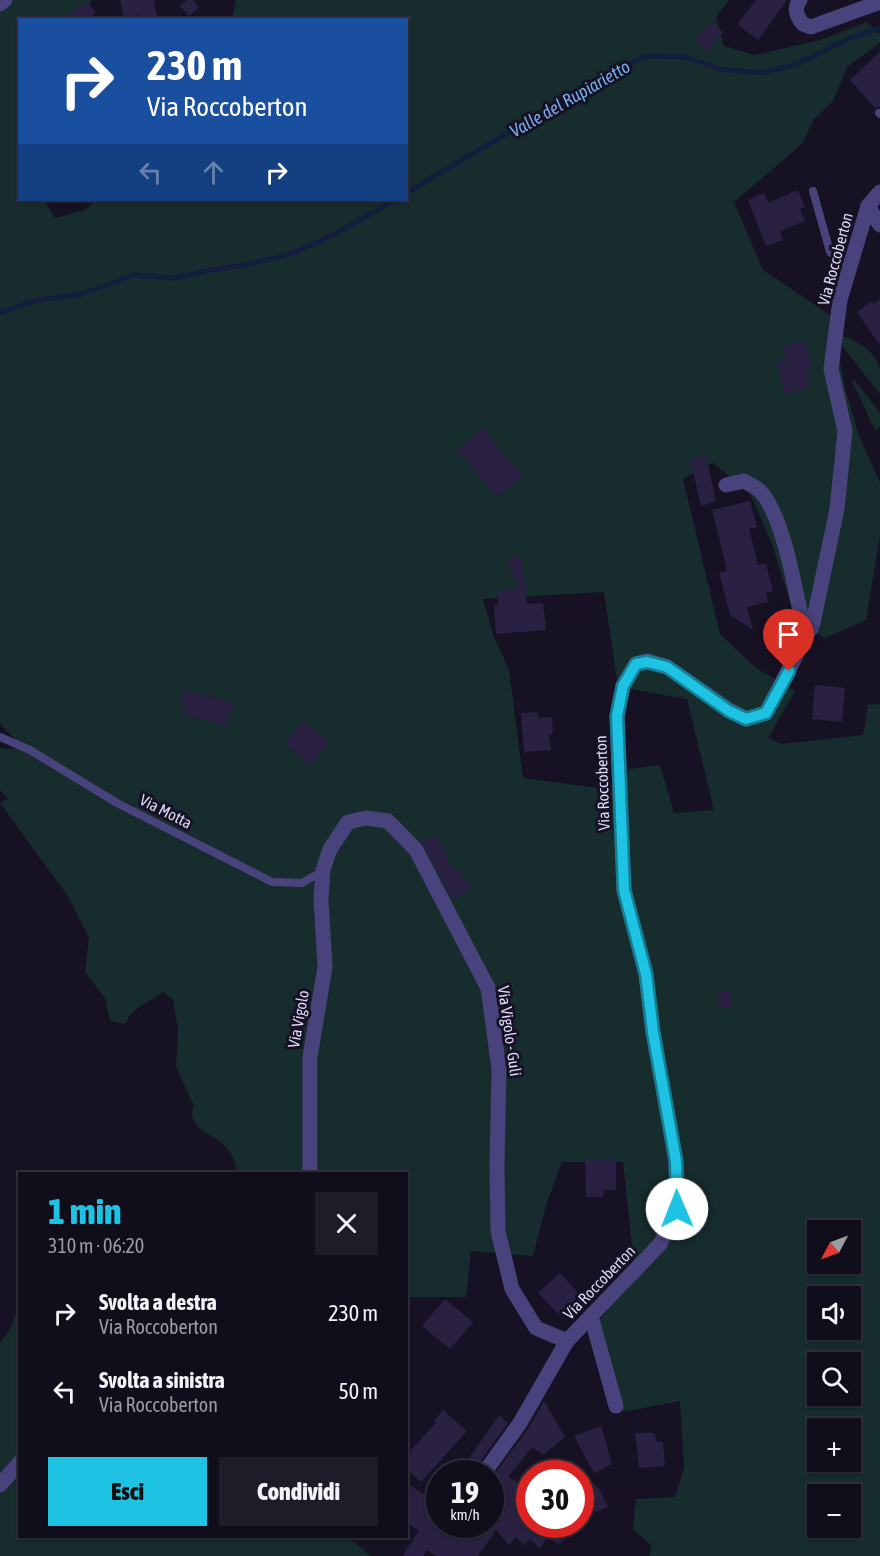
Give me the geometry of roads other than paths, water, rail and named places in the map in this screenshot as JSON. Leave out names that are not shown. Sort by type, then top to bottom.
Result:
[{"type":"street","points":[[0,4],[5,0]]},
{"type":"street","points":[[800,0],[796,14],[803,24],[811,27],[880,2]]},
{"type":"street","points":[[880,192],[868,206],[880,225]]},
{"type":"street","name":"Via Roccoberton","points":[[493,1460],[520,1423],[567,1341],[660,1244],[677,1209],[676,1161],[653,1032],[646,974],[624,890],[617,716],[623,686],[636,664],[647,662],[667,667],[729,711],[746,719],[766,713],[811,629],[837,509],[844,431],[831,369],[840,300],[868,206]]},
{"type":"street","points":[[726,485],[744,482],[759,490],[771,507],[785,544],[802,621],[811,629]]},
{"type":"street","name":"Via Vigolo - Guli","points":[[323,870],[330,849],[348,822],[366,818],[388,821],[416,850],[453,918],[488,988],[499,1069],[498,1231],[512,1289],[536,1328],[567,1341]]},
{"type":"street","name":"Via Vigolo","points":[[310,1172],[310,1057],[325,967],[321,899],[323,870]]},
{"type":"street","points":[[591,1316],[616,1406]]},
{"type":"street","points":[[0,1485],[18,1464]]},
{"type":"lane","points":[[813,191],[830,252],[850,267]]},
{"type":"lane","name":"Via Motta","points":[[0,736],[30,750],[117,803],[272,882],[302,883],[323,870]]},
{"type":"waterway","name":"Valle del Rupiarietto","points":[[408,192],[579,91],[645,56],[686,57],[720,69],[762,73],[797,64],[848,39],[880,28]]},
{"type":"waterway","name":"Valle del Rupiarietto","points":[[0,313],[33,301],[82,294],[134,275],[174,278],[291,254],[338,232],[393,201]]}]
